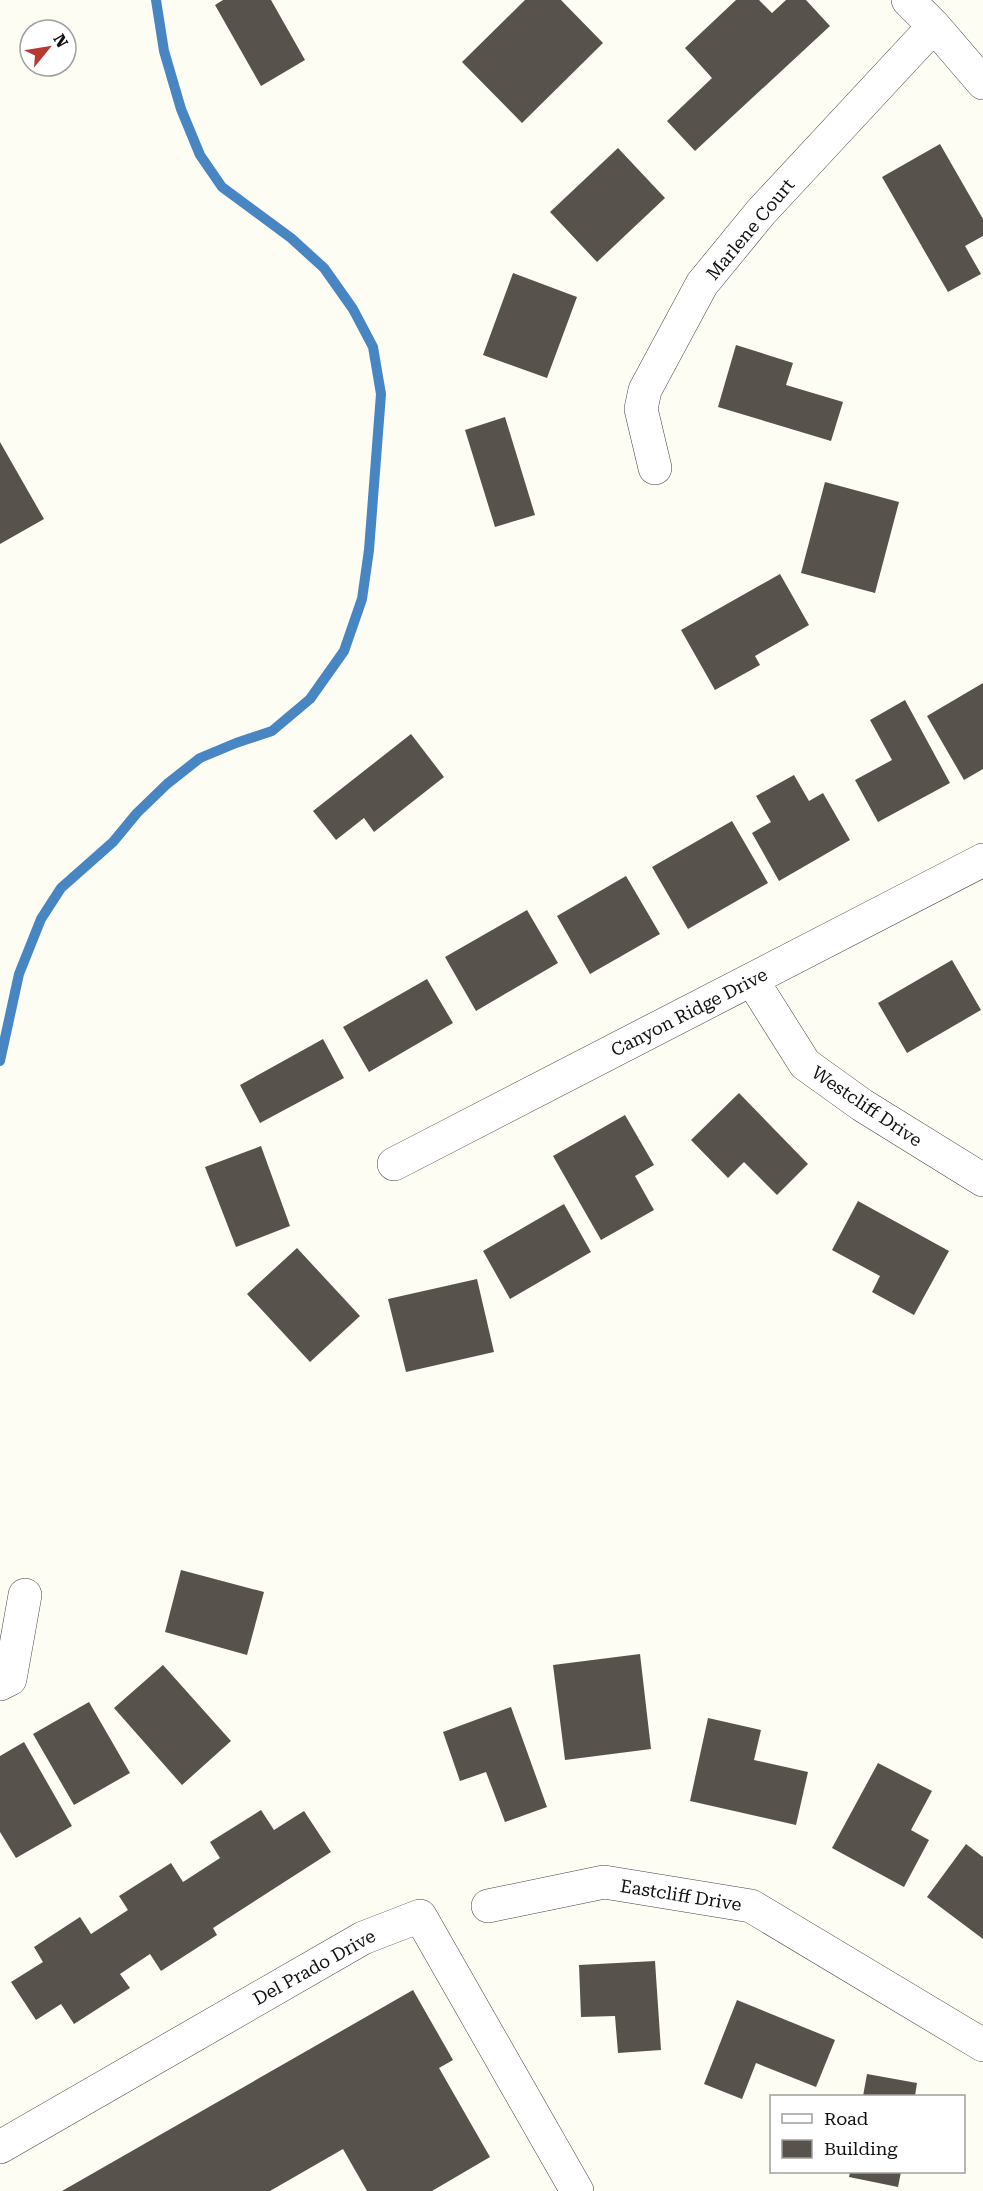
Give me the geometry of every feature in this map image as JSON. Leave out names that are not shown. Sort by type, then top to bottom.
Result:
[{"type":"street","points":[[908,0],[934,26],[983,83]]},
{"type":"street","name":"Marlene Court","points":[[656,468],[641,409],[645,390],[702,284],[761,212],[934,26]]},
{"type":"street","name":"Canyon Ridge Drive","points":[[394,1164],[983,860]]},
{"type":"street","name":"Westcliff Drive","points":[[752,980],[805,1064],[862,1105],[983,1180]]},
{"type":"street","points":[[0,1684],[10,1679],[25,1595]]},
{"type":"street","name":"Eastcliff Drive","points":[[488,1906],[603,1882],[751,1906],[983,2045]]},
{"type":"street","name":"Del Prado Drive","points":[[0,2147],[363,1938],[420,1916],[578,2191]]},
{"type":"building","points":[[223,0],[271,0],[305,60],[261,86],[215,5]]},
{"type":"building","points":[[525,0],[561,0],[603,43],[522,123],[462,62]]},
{"type":"building","points":[[736,0],[759,0],[772,13],[786,0],[806,0],[830,26],[695,151],[667,121],[712,78],[685,48]]},
{"type":"building","points":[[940,144],[983,219],[983,236],[965,246],[981,274],[948,292],[882,177]]},
{"type":"building","points":[[618,148],[665,198],[597,262],[550,212]]},
{"type":"building","points":[[513,273],[577,297],[547,378],[483,355]]},
{"type":"building","points":[[736,345],[793,363],[786,385],[843,402],[831,441],[718,407]]},
{"type":"building","points":[[505,417],[535,515],[495,527],[465,430]]},
{"type":"building","points":[[0,442],[44,519],[0,544]]},
{"type":"building","points":[[825,482],[899,502],[875,593],[801,573]]},
{"type":"building","points":[[780,574],[809,625],[755,656],[760,665],[715,690],[681,630]]},
{"type":"building","points":[[983,683],[983,769],[964,780],[927,716]]},
{"type":"building","points":[[905,700],[950,783],[878,822],[855,780],[892,760],[870,720]]},
{"type":"building","points":[[411,734],[444,777],[374,832],[364,818],[336,840],[313,811]]},
{"type":"building","points":[[794,775],[809,801],[823,793],[850,840],[779,881],[752,833],[771,822],[756,796]]},
{"type":"building","points":[[732,821],[768,883],[688,929],[652,867]]},
{"type":"building","points":[[626,876],[660,934],[590,974],[557,916]]},
{"type":"building","points":[[527,910],[558,963],[476,1011],[445,957]]},
{"type":"building","points":[[952,960],[981,1010],[907,1053],[878,1003]]},
{"type":"building","points":[[427,979],[453,1023],[369,1072],[343,1027]]},
{"type":"building","points":[[323,1039],[344,1078],[260,1123],[240,1085]]},
{"type":"building","points":[[739,1093],[808,1164],[777,1195],[744,1162],[728,1178],[691,1140]]},
{"type":"building","points":[[625,1115],[654,1165],[635,1176],[654,1210],[601,1240],[553,1156]]},
{"type":"building","points":[[261,1146],[290,1226],[236,1247],[205,1167]]},
{"type":"building","points":[[858,1201],[949,1251],[914,1315],[872,1292],[880,1276],[832,1250]]},
{"type":"building","points":[[564,1204],[591,1252],[510,1299],[483,1251]]},
{"type":"building","points":[[297,1248],[360,1316],[310,1362],[247,1294]]},
{"type":"building","points":[[477,1279],[494,1352],[406,1372],[388,1299]]},
{"type":"building","points":[[181,1570],[264,1592],[247,1655],[165,1632]]},
{"type":"building","points":[[640,1654],[651,1749],[565,1760],[553,1665]]},
{"type":"building","points":[[163,1665],[231,1741],[182,1785],[114,1708]]},
{"type":"building","points":[[89,1702],[130,1773],[74,1805],[33,1734]]},
{"type":"building","points":[[511,1707],[547,1807],[505,1822],[486,1772],[460,1781],[443,1732]]},
{"type":"building","points":[[708,1718],[761,1730],[754,1760],[808,1772],[796,1825],[690,1801]]},
{"type":"building","points":[[24,1742],[72,1826],[16,1858],[0,1832],[0,1756]]},
{"type":"building","points":[[878,1763],[932,1791],[911,1830],[929,1840],[904,1887],[832,1848]]},
{"type":"building","points":[[261,1810],[274,1830],[304,1811],[331,1852],[213,1928],[217,1935],[161,1971],[150,1954],[120,1974],[130,1988],[74,2024],[61,2004],[36,2020],[11,1982],[43,1962],[34,1947],[80,1917],[91,1934],[128,1910],[119,1896],[171,1863],[183,1882],[220,1858],[210,1842]]},
{"type":"building","points":[[966,1844],[983,1857],[983,1939],[927,1897]]},
{"type":"building","points":[[655,1961],[661,2050],[618,2053],[615,2016],[581,2017],[579,1965]]},
{"type":"building","points":[[413,1990],[453,2060],[439,2068],[490,2157],[432,2191],[367,2191],[343,2149],[270,2191],[62,2191]]},
{"type":"building","points":[[737,2000],[835,2040],[816,2087],[756,2063],[742,2099],[704,2084]]},
{"type":"building","points":[[867,2074],[917,2083],[915,2095],[863,2095]]},
{"type":"building","points":[[850,2173],[901,2173],[898,2187],[849,2177]]},
{"type":"waterway","points":[[0,1061],[19,974],[41,919],[61,888],[113,842],[137,813],[167,784],[200,758],[272,731],[310,699],[344,651],[362,599],[369,550],[381,394],[373,347],[353,309],[324,268],[291,238],[222,187],[200,155],[181,109],[164,51],[156,0]]}]
